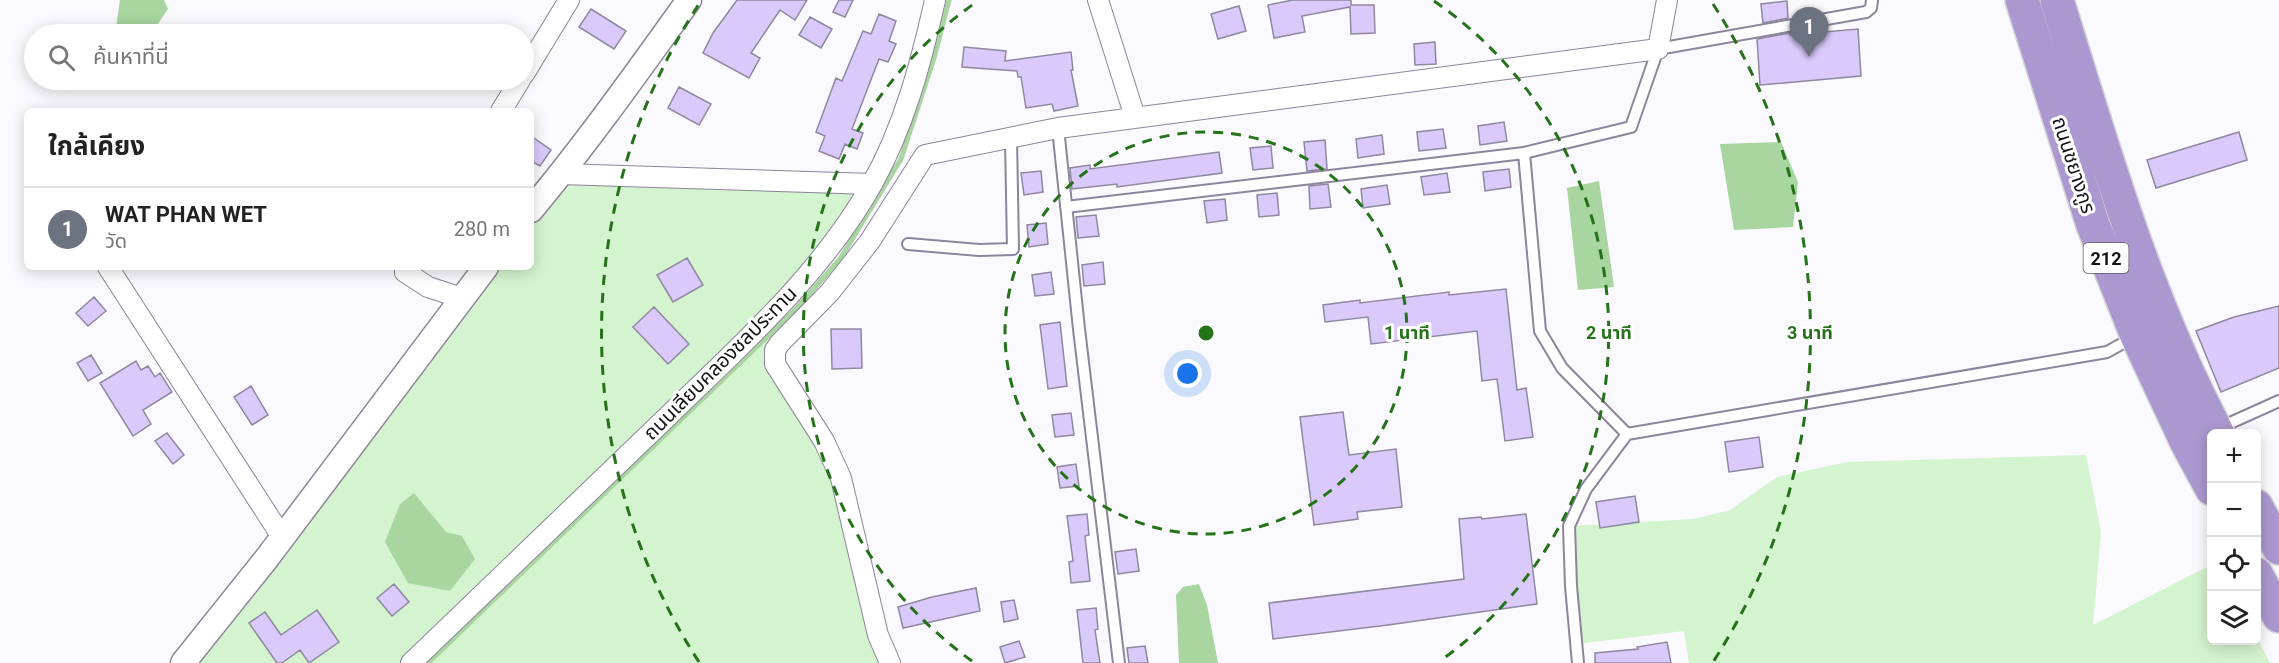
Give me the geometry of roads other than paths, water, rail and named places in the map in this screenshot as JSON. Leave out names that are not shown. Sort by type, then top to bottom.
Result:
[{"type":"highway","name":"ถนนชยางกูร","points":[[2022,0],[2093,225],[2137,336],[2208,483]]},
{"type":"highway","name":"ถนนชยางกูร","points":[[2056,0],[2124,215],[2165,324],[2216,429]]},
{"type":"highway","points":[[2261,514],[2278,543]]},
{"type":"highway","points":[[2261,583],[2279,616]]},
{"type":"street","points":[[534,57],[568,0]]},
{"type":"street","points":[[534,206],[633,79],[689,0]]},
{"type":"street","name":"ถนนเลียบคลองชลประทาน","points":[[411,663],[747,340],[811,271],[872,184],[914,86],[935,0]]},
{"type":"street","points":[[1098,0],[1135,117]]},
{"type":"street","points":[[890,663],[878,635],[841,477],[824,441],[775,364],[775,350],[830,292],[870,241],[925,154],[1058,128],[1658,49],[1667,0]]},
{"type":"street","points":[[503,108],[514,90]]},
{"type":"street","points":[[561,174],[872,184]]},
{"type":"street","points":[[110,270],[282,537]]},
{"type":"street","points":[[405,270],[405,272],[428,287],[462,298]]},
{"type":"street","points":[[183,663],[267,558],[484,270]]},
{"type":"lane","points":[[1066,207],[1524,153],[1631,127],[1658,49],[1866,12],[1871,8],[1872,0]]},
{"type":"lane","points":[[1058,128],[1119,663]]},
{"type":"lane","points":[[908,244],[979,250],[1013,249],[1011,138]]},
{"type":"lane","points":[[1524,153],[1540,331],[1562,368],[1626,434]]},
{"type":"lane","points":[[1578,663],[1570,586],[1569,526],[1586,489],[1626,434],[2107,352],[2137,336]]},
{"type":"lane","points":[[2221,429],[2279,401]]},
{"type":"waterway","points":[[428,663],[796,309],[840,259],[901,159],[934,58],[949,0]]},
{"type":"place","name":"WAT PHAN WET","points":[[1809,57]]}]
